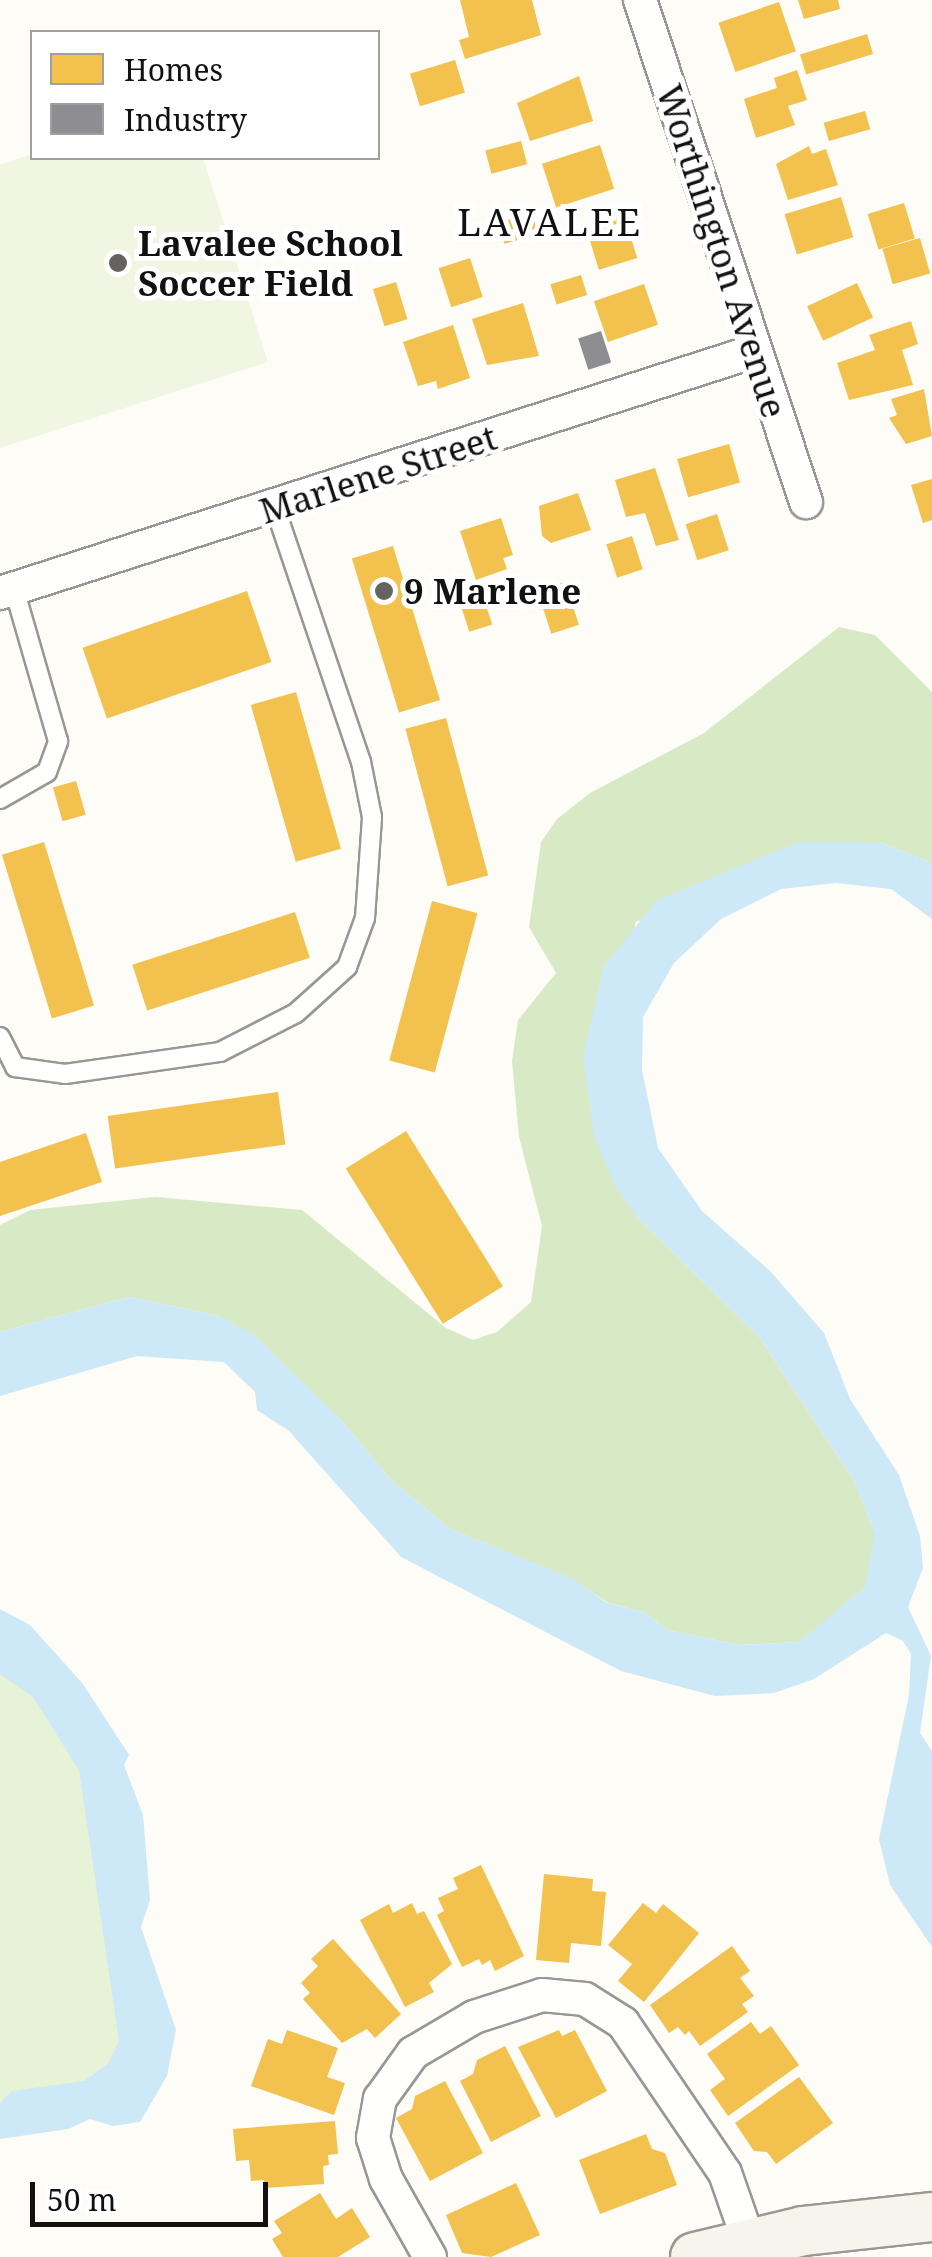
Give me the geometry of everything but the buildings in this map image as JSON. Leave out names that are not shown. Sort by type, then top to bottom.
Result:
[{"type":"street","name":"Worthington Avenue","points":[[640,0],[806,502]]},
{"type":"street","name":"Marlene Street","points":[[7,591],[755,351]]},
{"type":"street","points":[[430,2257],[386,2179],[373,2138],[380,2099],[413,2053],[474,2018],[542,1995],[585,1999],[623,2023],[725,2172],[749,2242]]},
{"type":"street","points":[[695,2257],[749,2242],[804,2244],[932,2217]]},
{"type":"lane","points":[[0,1036],[14,1067],[65,1074],[220,1052],[296,1013],[347,968],[365,918],[372,817],[361,762],[274,508]]},
{"type":"lane","points":[[0,800],[48,772],[58,742],[7,591]]},
{"type":"green space","name":"Lavalee School Soccer Field","points":[[30,155],[30,160],[204,160],[268,362],[0,448],[0,165]]},
{"type":"green space","points":[[839,627],[875,635],[932,692],[932,863],[881,843],[635,922],[636,1216],[760,1338],[854,1481],[875,1532],[874,1554],[865,1587],[844,1609],[799,1642],[740,1645],[667,1630],[646,1613],[608,1603],[570,1578],[450,1529],[391,1480],[339,1418],[219,1316],[129,1297],[0,1332],[0,1225],[30,1210],[155,1197],[302,1210],[446,1328],[473,1340],[497,1332],[531,1302],[542,1226],[519,1137],[512,1061],[518,1020],[556,973],[529,927],[541,842],[557,819],[590,793],[704,733]]},
{"type":"green space","points":[[0,1644],[78,1730],[131,2072],[0,2102]]},
{"type":"water","points":[[799,842],[881,843],[932,863],[932,919],[891,889],[836,883],[781,889],[721,919],[674,963],[643,1017],[642,1070],[658,1148],[702,1211],[771,1272],[824,1333],[850,1399],[899,1475],[920,1536],[923,1568],[908,1607],[931,1656],[920,1733],[932,1751],[932,1947],[890,1885],[879,1839],[909,1695],[911,1654],[903,1641],[886,1633],[814,1679],[774,1693],[715,1696],[621,1671],[401,1557],[289,1431],[257,1410],[255,1392],[224,1362],[137,1356],[0,1396],[0,1332],[129,1297],[219,1316],[254,1335],[339,1418],[391,1480],[450,1529],[571,1578],[607,1603],[646,1613],[667,1630],[740,1645],[799,1642],[865,1587],[875,1532],[854,1481],[760,1338],[636,1216],[616,1187],[594,1136],[583,1056],[604,966],[657,900]]},
{"type":"water","points":[[0,1609],[30,1625],[83,1684],[129,1755],[124,1765],[143,1815],[150,1900],[141,1927],[176,2030],[167,2076],[140,2122],[113,2126],[90,2119],[68,2129],[0,2139],[0,2103],[12,2091],[84,2081],[108,2064],[119,2041],[79,1770],[33,1697],[0,1674]]},
{"type":"place","name":"Lavalee School Soccer Field","points":[[118,263]]},
{"type":"place","name":"9 Marlene","points":[[384,591]]},
{"type":"district","name":"LAVALEE","points":[[550,222]]}]
